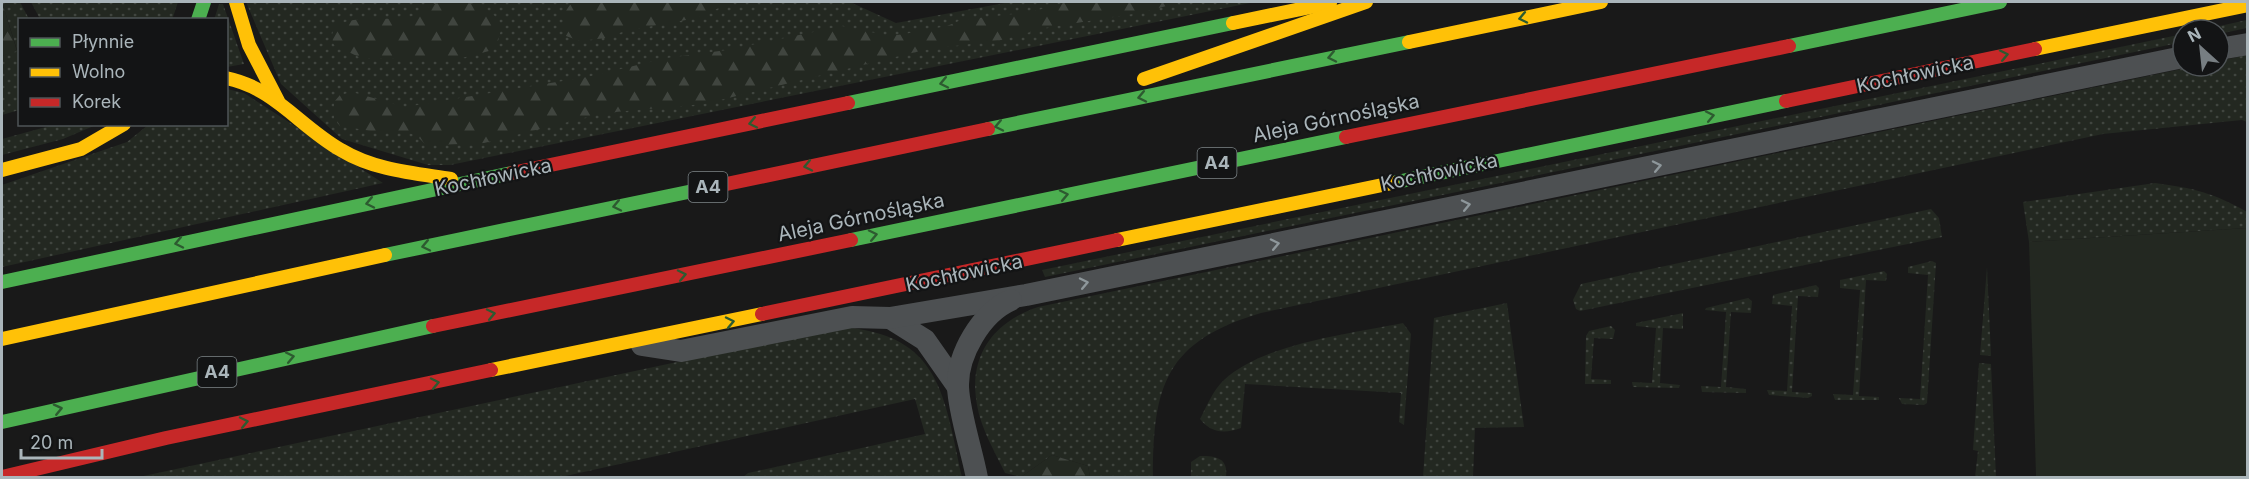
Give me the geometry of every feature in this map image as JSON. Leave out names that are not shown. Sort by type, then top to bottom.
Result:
[{"type":"main road","points":[[199,18],[204,2]]},
{"type":"main road","points":[[236,2],[249,45],[279,102]]},
{"type":"main road","name":"Kochłowicka","points":[[2,282],[468,182],[1339,2]]},
{"type":"main road","points":[[1056,114],[1160,73],[1366,2]]},
{"type":"main road","name":"A4","points":[[2,339],[360,260],[1601,2]]},
{"type":"main road","name":"Aleja Górnośląska","points":[[2,422],[178,381],[434,326],[2000,2]]},
{"type":"main road","name":"Kochłowicka","points":[[2,477],[166,438],[632,343],[1368,187],[2247,5]]},
{"type":"main road","points":[[228,78],[251,84],[279,102],[321,138],[354,158],[387,168],[468,182]]},
{"type":"main road","points":[[2,170],[67,155],[96,142],[121,126]]},
{"type":"street","points":[[2231,47],[2247,44]]},
{"type":"street","points":[[890,318],[1026,295],[2171,59]]},
{"type":"street","points":[[977,477],[958,387],[961,366],[979,327],[996,308],[1026,295]]},
{"type":"street","name":"Kochłowicka","points":[[632,343],[681,351],[852,317],[890,318],[925,340],[958,387]]},
{"type":"green space","points":[[2,2],[20,2],[28,18],[18,18],[18,110],[2,115],[2,56],[17,50]]},
{"type":"green space","points":[[2,2],[17,51],[2,56]]},
{"type":"green space","points":[[31,2],[178,2],[173,18],[39,18]]},
{"type":"green space","points":[[246,2],[850,2],[896,23],[1010,2],[1255,2],[450,165],[428,165],[342,139],[281,84]]},
{"type":"green space","points":[[441,2],[460,2],[483,7],[502,26],[498,41],[489,51],[454,60],[361,58],[334,45],[332,34],[337,26],[346,22],[407,18]]},
{"type":"green space","points":[[573,2],[732,2],[697,18],[625,31],[606,38],[580,41],[566,36],[565,31],[565,13]]},
{"type":"green space","points":[[1066,2],[1182,2],[1139,13],[1045,28],[1001,40],[924,50],[704,104],[604,113],[484,143],[425,144],[417,136],[407,132],[377,132],[340,126],[334,118],[334,102],[340,95],[352,92],[405,107],[587,77],[667,58],[727,50],[842,26],[890,36],[947,26],[961,20],[1031,12]]},
{"type":"green space","points":[[219,4],[223,4],[228,18],[215,18]]},
{"type":"green space","points":[[228,18],[244,64],[228,67]]},
{"type":"green space","points":[[2247,20],[2247,28],[2231,31],[2231,23]]},
{"type":"green space","points":[[2171,36],[2171,44],[1045,277],[1042,270]]},
{"type":"green space","points":[[2247,55],[2247,122],[2242,120],[2103,134],[1261,313],[1229,324],[1204,338],[1185,353],[1171,371],[1162,392],[1157,416],[1153,477],[1090,477],[1088,466],[1052,455],[1021,477],[1005,473],[979,414],[975,387],[976,371],[987,343],[1008,322],[1038,307],[2171,71],[2171,78],[2231,78],[2231,58]]},
{"type":"green space","points":[[228,89],[244,93],[383,183],[2,267],[2,185],[127,142],[147,126],[228,126]]},
{"type":"green space","points":[[49,126],[94,126],[63,139],[2,155],[2,139]]},
{"type":"green space","points":[[2155,183],[2203,192],[2224,200],[2247,212],[2247,228],[2029,242],[2023,202]]},
{"type":"green space","points":[[1931,209],[1939,218],[1942,237],[1580,311],[1576,309],[1573,300],[1581,284]]},
{"type":"green space","points":[[2247,228],[2247,477],[2036,477],[2029,242]]},
{"type":"green space","points":[[1932,261],[1936,263],[1927,403],[1924,405],[1902,404],[1899,398],[1920,399],[1928,275],[1908,273],[1908,267]]},
{"type":"green space","points":[[1987,267],[1991,356],[1980,355]]},
{"type":"green space","points":[[1884,271],[1887,274],[1886,281],[1866,280],[1859,396],[1879,397],[1879,400],[1835,400],[1833,394],[1853,395],[1860,290],[1840,288],[1840,280]]},
{"type":"green space","points":[[1816,285],[1819,288],[1818,297],[1798,296],[1792,392],[1812,393],[1812,396],[1808,398],[1769,395],[1767,390],[1787,391],[1792,306],[1772,304],[1773,295]]},
{"type":"green space","points":[[1748,298],[1752,301],[1751,313],[1731,312],[1726,387],[1746,389],[1746,393],[1702,392],[1701,386],[1721,387],[1726,312],[1705,310]]},
{"type":"green space","points":[[1507,303],[1524,427],[1475,428],[1473,477],[1423,477],[1434,318]]},
{"type":"green space","points":[[1683,313],[1683,329],[1663,328],[1660,383],[1680,385],[1679,388],[1633,387],[1632,382],[1652,383],[1656,328],[1636,326],[1636,323]]},
{"type":"green space","points":[[1403,323],[1411,334],[1404,425],[1399,422],[1401,393],[1245,384],[1241,428],[1229,431],[1213,430],[1200,419],[1220,384],[1241,367],[1261,357],[1334,336]]},
{"type":"green space","points":[[1611,326],[1615,330],[1613,339],[1594,338],[1591,379],[1611,380],[1611,384],[1585,384],[1586,336],[1589,331]]},
{"type":"green space","points":[[841,327],[874,332],[900,342],[918,356],[932,374],[942,396],[950,420],[962,477],[743,477],[748,473],[925,434],[915,399],[561,477],[134,478]]},
{"type":"green space","points":[[1979,363],[1991,364],[1996,477],[1975,477],[1978,451],[1973,450]]},
{"type":"green space","points":[[1052,455],[1088,466],[1090,477],[1021,477]]},
{"type":"green space","points":[[1200,456],[1220,459],[1225,466],[1226,477],[1191,477],[1191,462]]},
{"type":"traffic: fast","points":[[199,18],[204,2]]},
{"type":"traffic: fast","points":[[1789,46],[2000,2]]},
{"type":"traffic: fast","points":[[848,103],[1233,23]]},
{"type":"traffic: fast","points":[[988,129],[1409,42]]},
{"type":"traffic: fast","points":[[1392,183],[1786,101]]},
{"type":"traffic: fast","points":[[851,240],[1346,137]]},
{"type":"traffic: fast","points":[[2,282],[512,173]]},
{"type":"traffic: fast","points":[[385,255],[717,186]]},
{"type":"traffic: fast","points":[[2,422],[433,326]]},
{"type":"traffic: slow","points":[[236,2],[249,45],[278,101]]},
{"type":"traffic: slow","points":[[1144,79],[1366,2]]},
{"type":"traffic: slow","points":[[1409,42],[1601,2]]},
{"type":"traffic: slow","points":[[1233,23],[1330,3]]},
{"type":"traffic: slow","points":[[2035,49],[2248,5]]},
{"type":"traffic: slow","points":[[228,79],[259,90],[326,140],[354,157],[394,170],[451,179]]},
{"type":"traffic: slow","points":[[2,170],[81,149],[121,126]]},
{"type":"traffic: slow","points":[[1117,240],[1392,183]]},
{"type":"traffic: slow","points":[[2,339],[385,255]]},
{"type":"traffic: slow","points":[[491,370],[762,314]]},
{"type":"traffic: jam","points":[[1346,137],[1789,46]]},
{"type":"traffic: jam","points":[[1786,101],[2035,49]]},
{"type":"traffic: jam","points":[[512,173],[848,103]]},
{"type":"traffic: jam","points":[[717,186],[988,129]]},
{"type":"traffic: jam","points":[[433,326],[851,240]]},
{"type":"traffic: jam","points":[[762,314],[1117,240]]},
{"type":"traffic: jam","points":[[2,477],[166,438],[491,370]]}]
